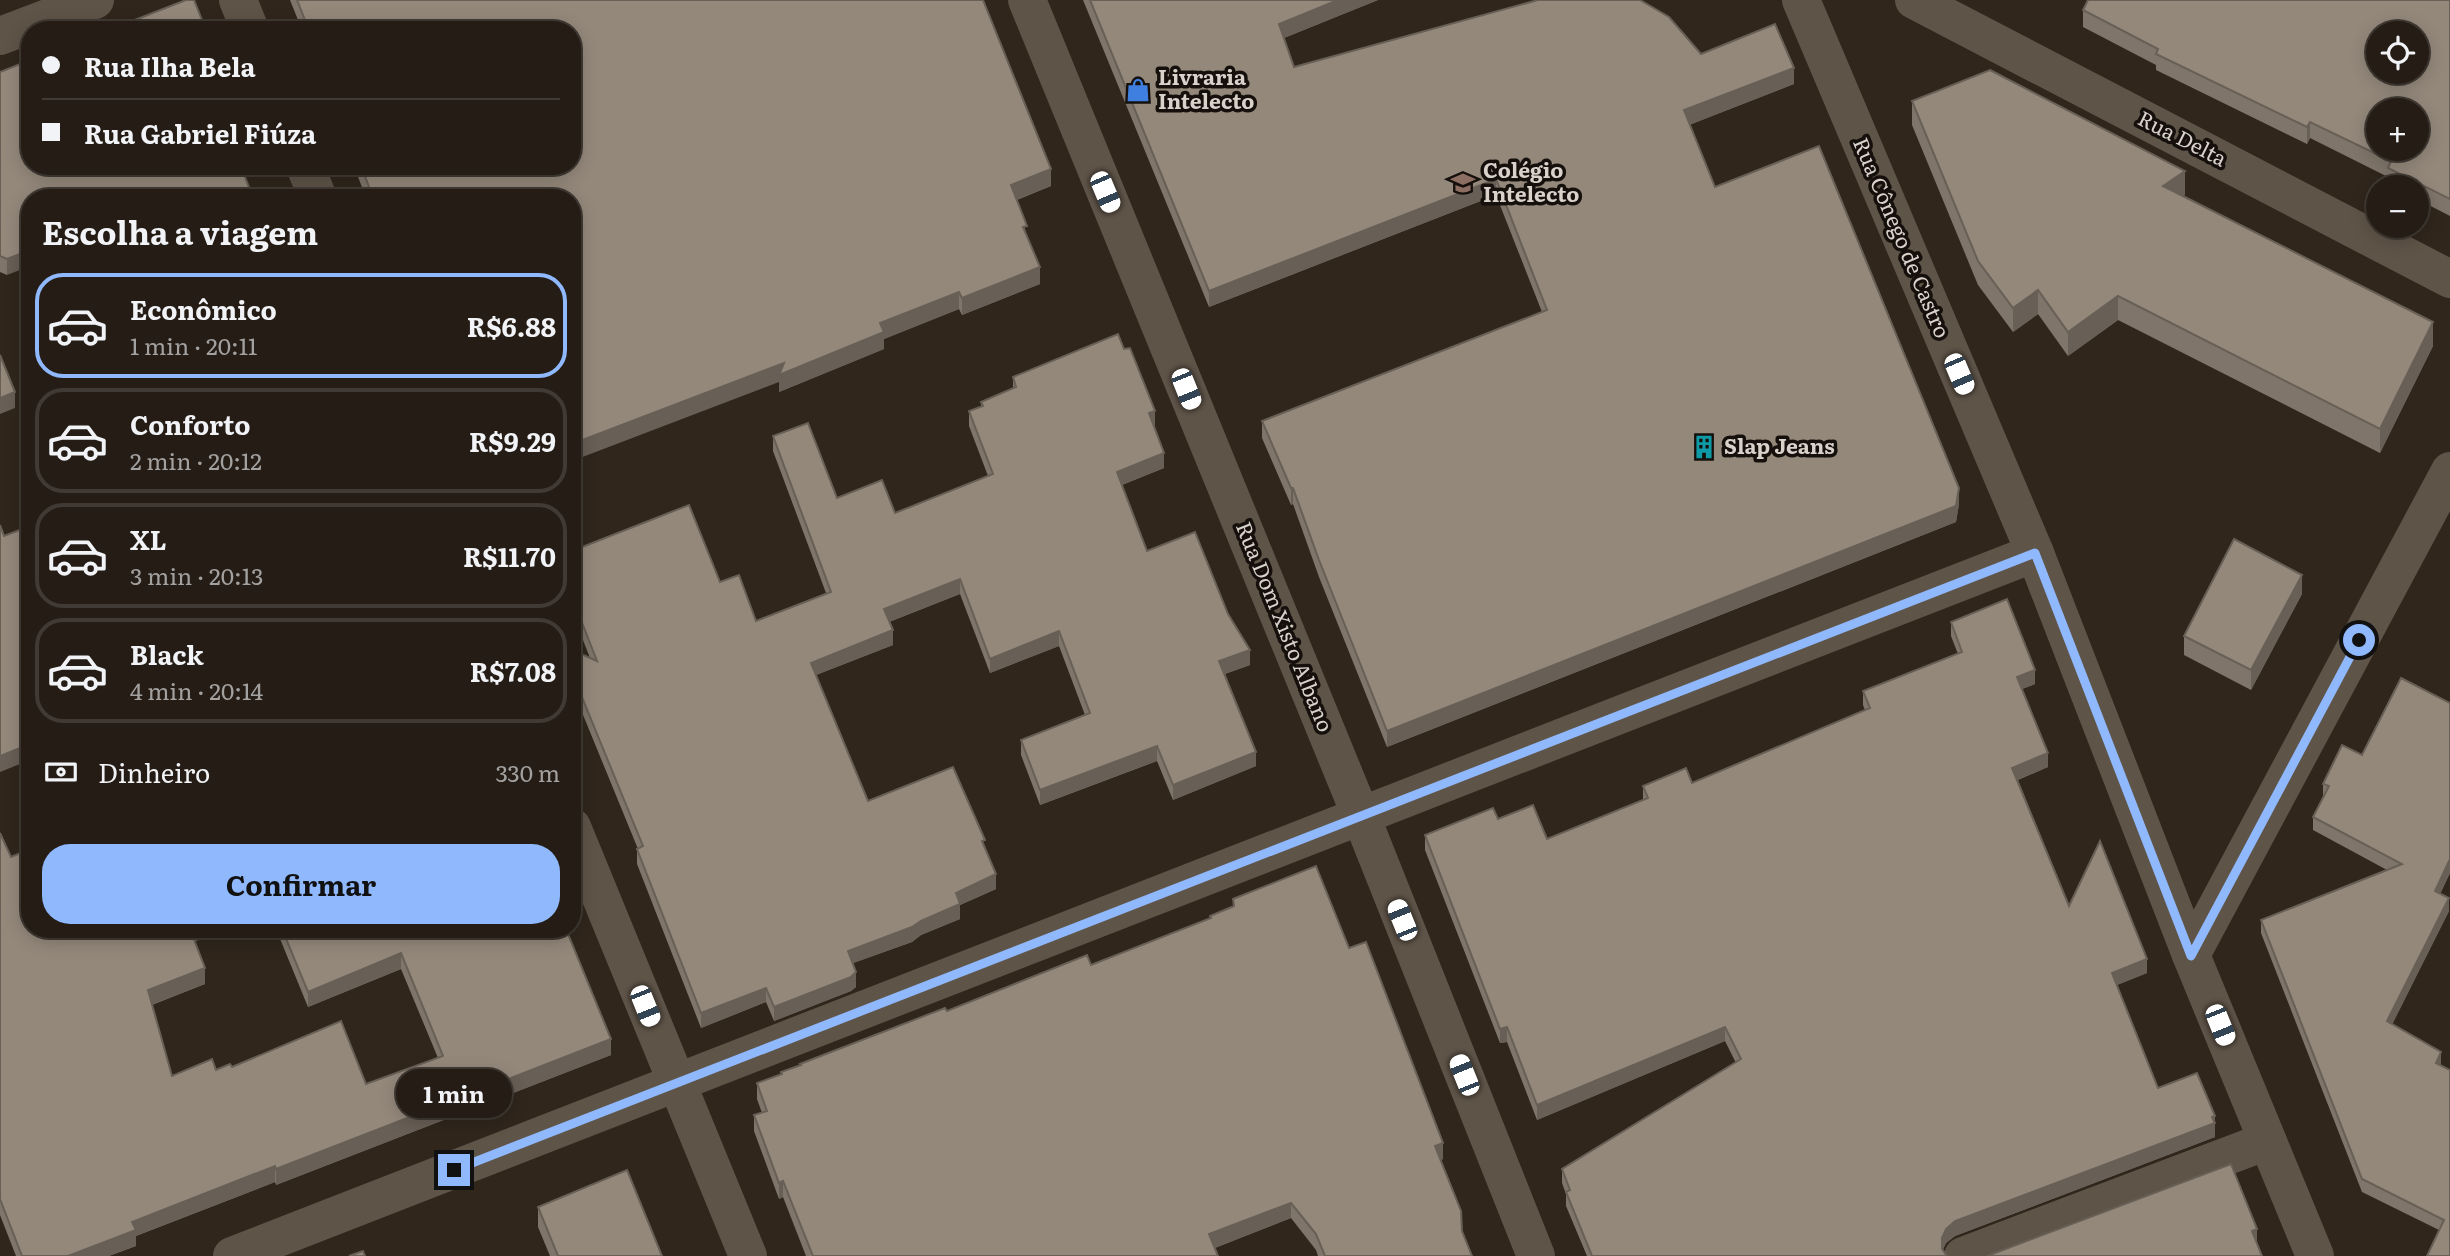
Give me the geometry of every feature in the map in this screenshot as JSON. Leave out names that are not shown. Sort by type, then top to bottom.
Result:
[{"type":"street","points":[[39,21],[94,0]]},
{"type":"street","points":[[238,0],[246,21]]},
{"type":"street","name":"Rua Dom Xisto Albano","points":[[1027,0],[1361,816],[1536,1256]]},
{"type":"street","name":"Rua Cônego de Castro","points":[[1801,0],[2035,553],[2191,956],[2315,1256]]},
{"type":"street","name":"Rua Delta","points":[[1914,0],[2450,279]]},
{"type":"street","points":[[0,36],[21,28]]},
{"type":"street","points":[[2191,956],[2450,471]]},
{"type":"street","points":[[232,1256],[2035,553]]},
{"type":"street","points":[[581,849],[748,1256]]},
{"type":"street","points":[[1963,1256],[2267,1142]]},
{"type":"building","points":[[186,0],[194,0],[202,21],[132,21]]},
{"type":"building","points":[[297,0],[983,0],[1051,169],[1011,185],[1027,226],[1023,227],[1040,267],[962,298],[959,292],[880,323],[884,332],[779,375],[784,363],[581,441],[581,189],[370,189],[364,175],[581,175],[581,21],[305,21]]},
{"type":"building","points":[[1090,0],[1338,0],[1279,24],[1294,67],[1538,0],[1640,0],[1669,17],[1701,54],[1775,24],[1794,68],[1684,110],[1715,187],[1819,146],[1959,488],[1956,506],[1387,731],[1293,488],[1262,421],[1547,310],[1496,179],[1209,291]]},
{"type":"building","points":[[2088,0],[2450,0],[2450,199],[2429,188],[2429,175],[2402,175],[2388,168],[2391,161],[2429,161],[2429,98],[2366,98],[2366,149],[2310,122],[2307,127],[2156,54],[2158,49],[2083,10]]},
{"type":"building","points":[[21,64],[21,175],[244,175],[250,189],[21,189],[21,254],[7,259],[0,256],[0,72]]},
{"type":"building","points":[[1990,70],[2185,171],[2163,186],[2433,322],[2380,429],[2118,296],[2068,332],[2038,290],[2013,308],[1978,261],[1912,101]]},
{"type":"building","points":[[1118,334],[1124,349],[1130,348],[1155,411],[1149,413],[1164,453],[1117,472],[1147,551],[1195,532],[1228,614],[1250,650],[1219,661],[1256,752],[1173,785],[1157,746],[1040,790],[1021,740],[1090,713],[1059,631],[990,659],[960,579],[884,609],[893,630],[811,663],[868,801],[953,767],[985,840],[982,841],[996,874],[956,893],[960,904],[912,927],[848,951],[856,972],[851,977],[774,1007],[766,988],[701,1013],[637,849],[643,846],[581,695],[581,654],[597,661],[581,620],[581,547],[689,505],[720,582],[739,575],[756,621],[831,592],[773,436],[808,423],[837,498],[882,480],[895,513],[993,474],[969,411],[983,406],[981,402],[1016,387],[1013,377]]},
{"type":"building","points":[[0,355],[15,392],[0,398]]},
{"type":"building","points":[[0,525],[4,536],[21,529],[21,748],[0,756]]},
{"type":"building","points":[[2234,539],[2302,575],[2251,670],[2184,636]]},
{"type":"building","points":[[2007,599],[2035,670],[2017,677],[2048,753],[2012,768],[2069,906],[2100,841],[2147,959],[2112,973],[2158,1088],[2197,1073],[2215,1116],[2212,1117],[2215,1123],[1955,1221],[1946,1229],[1942,1238],[1942,1249],[1947,1256],[1592,1256],[1566,1192],[1570,1190],[1562,1169],[1741,1059],[1725,1027],[1537,1105],[1507,1027],[1500,1029],[1425,835],[1493,808],[1498,819],[1533,805],[1547,839],[1648,798],[1643,786],[1686,768],[1692,783],[1870,708],[1863,691],[1962,652],[1951,622]]},
{"type":"building","points":[[2401,678],[2450,703],[2450,859],[2435,891],[2449,898],[2387,1021],[2441,1052],[2436,1063],[2450,1070],[2450,1256],[2427,1256],[2444,1220],[2362,1179],[2261,920],[2402,864],[2313,817],[2329,786],[2323,784],[2342,745],[2362,755]]},
{"type":"building","points":[[0,833],[11,857],[21,853],[21,938],[193,938],[205,968],[148,990],[172,1076],[212,1059],[216,1070],[230,1064],[232,1067],[341,1021],[366,1084],[443,1056],[401,953],[308,992],[286,938],[570,938],[611,1039],[132,1222],[136,1230],[68,1256],[22,1256],[0,1199]]},
{"type":"building","points":[[1316,866],[1349,948],[1366,942],[1443,1143],[1435,1146],[1461,1211],[1462,1231],[1472,1256],[1325,1256],[1316,1234],[1291,1203],[1209,1234],[1218,1256],[813,1256],[783,1181],[779,1183],[754,1115],[767,1111],[757,1083],[800,1064],[945,1008],[947,1011],[1087,955],[1091,965],[1211,918],[1210,916],[1234,906],[1233,899]]},
{"type":"building","points":[[2231,1164],[2257,1229],[2252,1231],[2262,1256],[1987,1256]]},
{"type":"building","points":[[627,1170],[662,1256],[558,1256],[538,1207]]},
{"type":"building","points":[[363,1251],[365,1256],[349,1256]]},
{"type":"place","name":"Livraria Intelecto","points":[[1138,90]]},
{"type":"place","name":"Colégio Intelecto","points":[[1463,183]]},
{"type":"place","name":"Slap Jeans","points":[[1704,447]]},
{"type":"route","points":[[454,1170],[2035,553],[2191,956],[2359,640]]}]
